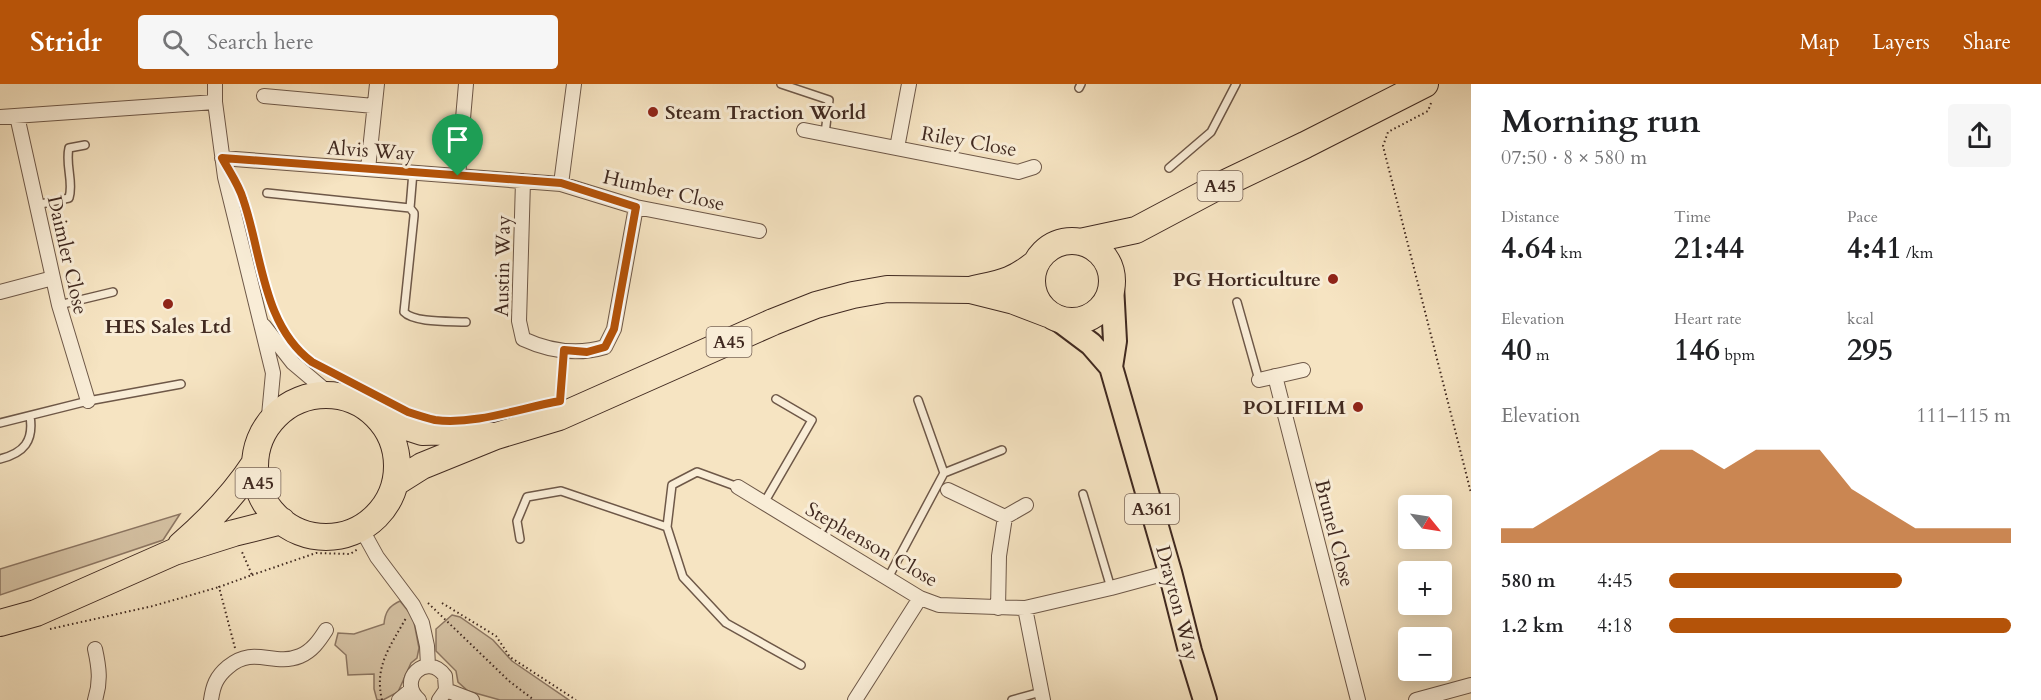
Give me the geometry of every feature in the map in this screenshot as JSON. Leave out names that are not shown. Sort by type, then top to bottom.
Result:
[{"type":"highway","name":"A45","points":[[970,290],[1021,276],[1054,245],[1136,230],[1215,188],[1424,85]]},
{"type":"highway","name":"A45","points":[[496,436],[459,431],[422,432],[385,411],[331,395],[313,396],[295,402],[280,412],[268,426],[259,444],[255,463],[258,485],[267,505],[282,521],[300,532],[321,537],[365,534],[388,501],[395,483],[422,466],[496,436],[559,417],[816,305],[887,289],[970,290],[1014,301],[1071,322],[1083,320],[1094,315],[1106,302],[1120,251],[1136,230]]},
{"type":"highway","points":[[1080,242],[1100,252],[1107,261],[1111,278]]},
{"type":"highway","points":[[1036,263],[1032,274],[1034,296],[1040,306],[1054,317]]},
{"type":"highway","points":[[385,411],[397,460],[395,483]]},
{"type":"highway","name":"A45","points":[[174,552],[211,520],[237,490],[255,463]]},
{"type":"highway","name":"A45","points":[[0,623],[36,613],[174,552],[282,521]]},
{"type":"main road","name":"Drayton Way","points":[[1111,278],[1115,341],[1112,367],[1205,700]]},
{"type":"main road","name":"Drayton Way","points":[[1054,317],[1091,344],[1112,367]]},
{"type":"street","points":[[215,84],[215,102],[225,177],[273,373],[268,426]]},
{"type":"street","points":[[368,169],[376,84]]},
{"type":"street","points":[[458,176],[466,84]]},
{"type":"street","points":[[561,183],[574,84]]},
{"type":"street","name":"Riley Close","points":[[897,148],[909,84]]},
{"type":"street","points":[[264,96],[374,106]]},
{"type":"street","points":[[0,117],[215,102]]},
{"type":"street","name":"Daimler Close","points":[[17,116],[52,278],[88,401]]},
{"type":"street","name":"Riley Close","points":[[804,130],[1018,172],[1034,167]]},
{"type":"street","name":"Alvis Way","points":[[222,158],[561,183]]},
{"type":"street","name":"Austin Way","points":[[523,181],[519,321],[523,339],[540,347],[587,352],[605,347],[614,329],[636,207]]},
{"type":"street","name":"Humber Close","points":[[561,183],[636,207],[759,231]]},
{"type":"street","points":[[0,292],[52,278]]},
{"type":"street","points":[[261,322],[293,363],[331,395]]},
{"type":"street","points":[[1259,380],[1303,370]]},
{"type":"street","name":"Brunel Close","points":[[1275,376],[1358,700]]},
{"type":"street","name":"Stephenson Close","points":[[738,487],[920,598],[939,605],[1025,608],[1170,572]]},
{"type":"street","points":[[948,490],[1005,517]]},
{"type":"street","points":[[1005,517],[1026,505]]},
{"type":"street","points":[[998,608],[999,556],[1005,517]]},
{"type":"street","points":[[365,534],[377,557],[419,603],[428,666]]},
{"type":"street","points":[[855,700],[920,598]]},
{"type":"street","points":[[1025,608],[1042,696]]},
{"type":"street","points":[[211,700],[213,686],[219,674],[238,659],[256,657],[279,660],[298,657],[310,651],[326,630]]},
{"type":"street","points":[[95,649],[100,668],[99,688],[95,700]]},
{"type":"street","points":[[399,700],[415,695],[411,679],[417,671],[428,666],[441,671],[447,682],[443,695],[472,700]]},
{"type":"street","points":[[1416,700],[1471,685]]},
{"type":"lane","points":[[781,84],[829,100],[825,134]]},
{"type":"lane","points":[[1169,168],[1212,132],[1236,84]]},
{"type":"lane","points":[[36,205],[69,198],[71,189],[67,158],[69,148],[85,145]]},
{"type":"lane","points":[[413,172],[410,208],[414,216],[404,312],[407,316],[417,319],[466,322]]},
{"type":"lane","points":[[267,193],[410,208]]},
{"type":"lane","points":[[59,305],[113,292]]},
{"type":"lane","points":[[1237,302],[1259,380]]},
{"type":"lane","points":[[0,423],[88,401],[181,384]]},
{"type":"lane","points":[[764,503],[812,420],[776,399]]},
{"type":"lane","points":[[918,400],[944,473]]},
{"type":"lane","points":[[0,459],[12,456],[28,442],[31,434],[30,416]]},
{"type":"lane","points":[[888,578],[944,473],[1002,450]]},
{"type":"lane","points":[[738,487],[697,472],[672,485],[667,527],[683,577],[726,623],[801,666]]},
{"type":"lane","points":[[520,539],[517,520],[527,496],[561,491],[667,527]]},
{"type":"lane","points":[[1083,494],[1111,588]]},
{"type":"lane","points":[[1012,700],[1042,696]]},
{"type":"path","points":[[1424,85],[1431,103],[1428,111],[1388,132],[1383,146],[1471,493]]},
{"type":"path","points":[[267,291],[283,330]]},
{"type":"path","points":[[560,401],[564,350]]},
{"type":"path","points":[[312,362],[385,411]]},
{"type":"path","points":[[234,533],[252,575]]},
{"type":"path","points":[[44,630],[153,606],[219,587],[316,553],[350,554],[365,534]]},
{"type":"path","points":[[219,587],[238,659]]},
{"type":"path","points":[[382,700],[379,684],[381,664],[419,603],[534,700]]},
{"type":"path","points":[[442,603],[496,636],[510,657],[576,700]]},
{"type":"shaded area","points":[[180,514],[163,540],[0,595],[0,569]]},
{"type":"shaded area","points":[[400,601],[413,617],[419,648],[417,658],[411,663],[398,692],[383,700],[377,700],[374,674],[348,675],[346,655],[335,645],[338,633],[354,634],[384,624],[388,610]]},
{"type":"shaded area","points":[[452,615],[460,617],[493,640],[512,661],[569,700],[500,700],[468,691],[458,682],[456,671],[436,651],[436,629]]},
{"type":"place","name":"Steam Traction World","points":[[653,112]]},
{"type":"place","name":"PG Horticulture","points":[[1333,279]]},
{"type":"place","name":"HES Sales Ltd","points":[[168,304]]},
{"type":"place","name":"POLIFILM","points":[[1358,407]]},
{"type":"route","points":[[222,158],[458,176],[561,183],[636,207],[614,329],[605,347],[587,352],[564,350],[560,401],[469,419],[425,418],[408,412],[331,372],[298,352],[283,330],[267,291],[243,197],[222,158]]}]
